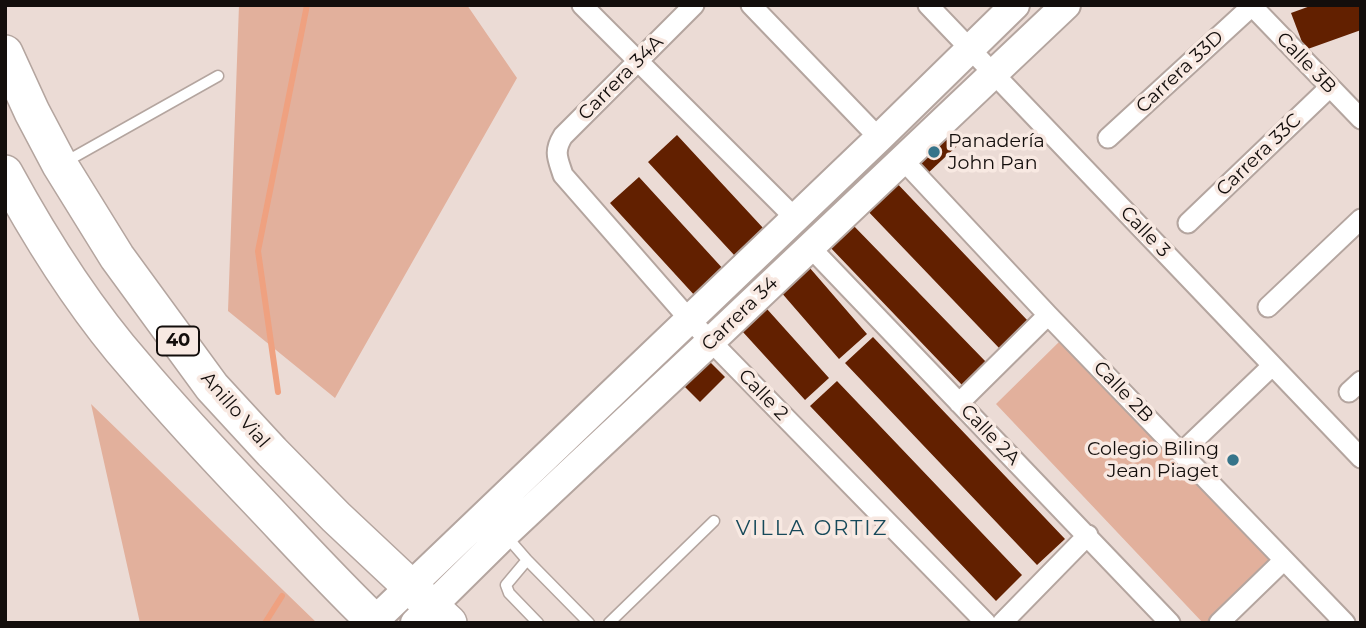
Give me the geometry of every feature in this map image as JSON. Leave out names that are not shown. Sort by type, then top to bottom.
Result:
[{"type":"highway","name":"Anillo Vial","points":[[5,53],[60,165],[117,257],[212,387],[426,609]]},
{"type":"highway","name":"40","points":[[8,183],[72,282],[135,366],[327,575],[337,595],[366,622]]},
{"type":"street","points":[[582,5],[795,218]]},
{"type":"street","name":"Carrera 34A","points":[[556,155],[563,136],[694,5]]},
{"type":"street","points":[[751,5],[879,138]]},
{"type":"street","name":"Calle 3","points":[[929,5],[1361,458]]},
{"type":"street","name":"Carrera 34","points":[[426,609],[689,319],[1015,5]]},
{"type":"street","name":"Carrera 34","points":[[366,622],[426,609],[1066,5]]},
{"type":"street","name":"Calle 3B","points":[[1252,6],[1361,119]]},
{"type":"street","name":"Carrera 33D","points":[[1108,138],[1252,6]]},
{"type":"street","name":"Carrera 33C","points":[[1188,223],[1330,87]]},
{"type":"street","name":"Calle 2","points":[[556,155],[563,176],[689,319],[986,623]]},
{"type":"street","name":"Calle 2B","points":[[903,160],[1048,315],[1345,623]]},
{"type":"street","points":[[1268,307],[1361,219]]},
{"type":"street","name":"Calle 2A","points":[[810,247],[1170,623]]},
{"type":"street","points":[[959,403],[1048,315]]},
{"type":"street","points":[[1182,452],[1272,366]]},
{"type":"street","points":[[1002,623],[1088,535]]},
{"type":"street","points":[[1219,623],[1284,560]]},
{"type":"lane","points":[[60,165],[218,76]]},
{"type":"lane","points":[[609,623],[714,521]]},
{"type":"lane","points":[[505,534],[589,623]]},
{"type":"lane","points":[[527,560],[506,585],[509,593],[538,623]]},
{"type":"shaded area","points":[[239,5],[467,5],[517,78],[335,398],[228,311]]},
{"type":"shaded area","points":[[1062,339],[1275,560],[1209,623],[1203,623],[996,404]]},
{"type":"shaded area","points":[[91,404],[317,623],[140,623]]},
{"type":"building","points":[[1313,5],[1359,5],[1361,30],[1305,50],[1291,13]]},
{"type":"building","name":"Panadería John Pan","points":[[941,130],[957,146],[926,175],[911,159]]},
{"type":"building","points":[[677,135],[764,229],[735,256],[648,162]]},
{"type":"building","points":[[639,177],[725,271],[696,297],[610,203]]},
{"type":"building","points":[[892,178],[1028,321],[1000,349],[863,206]]},
{"type":"building","points":[[851,223],[986,362],[962,385],[828,245]]},
{"type":"building","points":[[809,267],[867,334],[839,359],[780,291]]},
{"type":"building","points":[[767,309],[829,378],[805,400],[742,331]]},
{"type":"building","points":[[873,337],[1065,539],[1037,565],[845,363]]},
{"type":"building","points":[[709,361],[725,377],[700,402],[684,386]]},
{"type":"building","points":[[837,381],[1022,575],[996,601],[810,406]]},
{"type":"waterway","points":[[278,392],[258,251],[307,5]]},
{"type":"waterway","points":[[265,623],[282,596]]},
{"type":"place","name":"Panadería John Pan","points":[[934,152]]},
{"type":"place","name":"Colegio Biling Jean Piaget","points":[[1233,460]]},
{"type":"district","name":"VILLA ORTIZ","points":[[812,529]]}]
